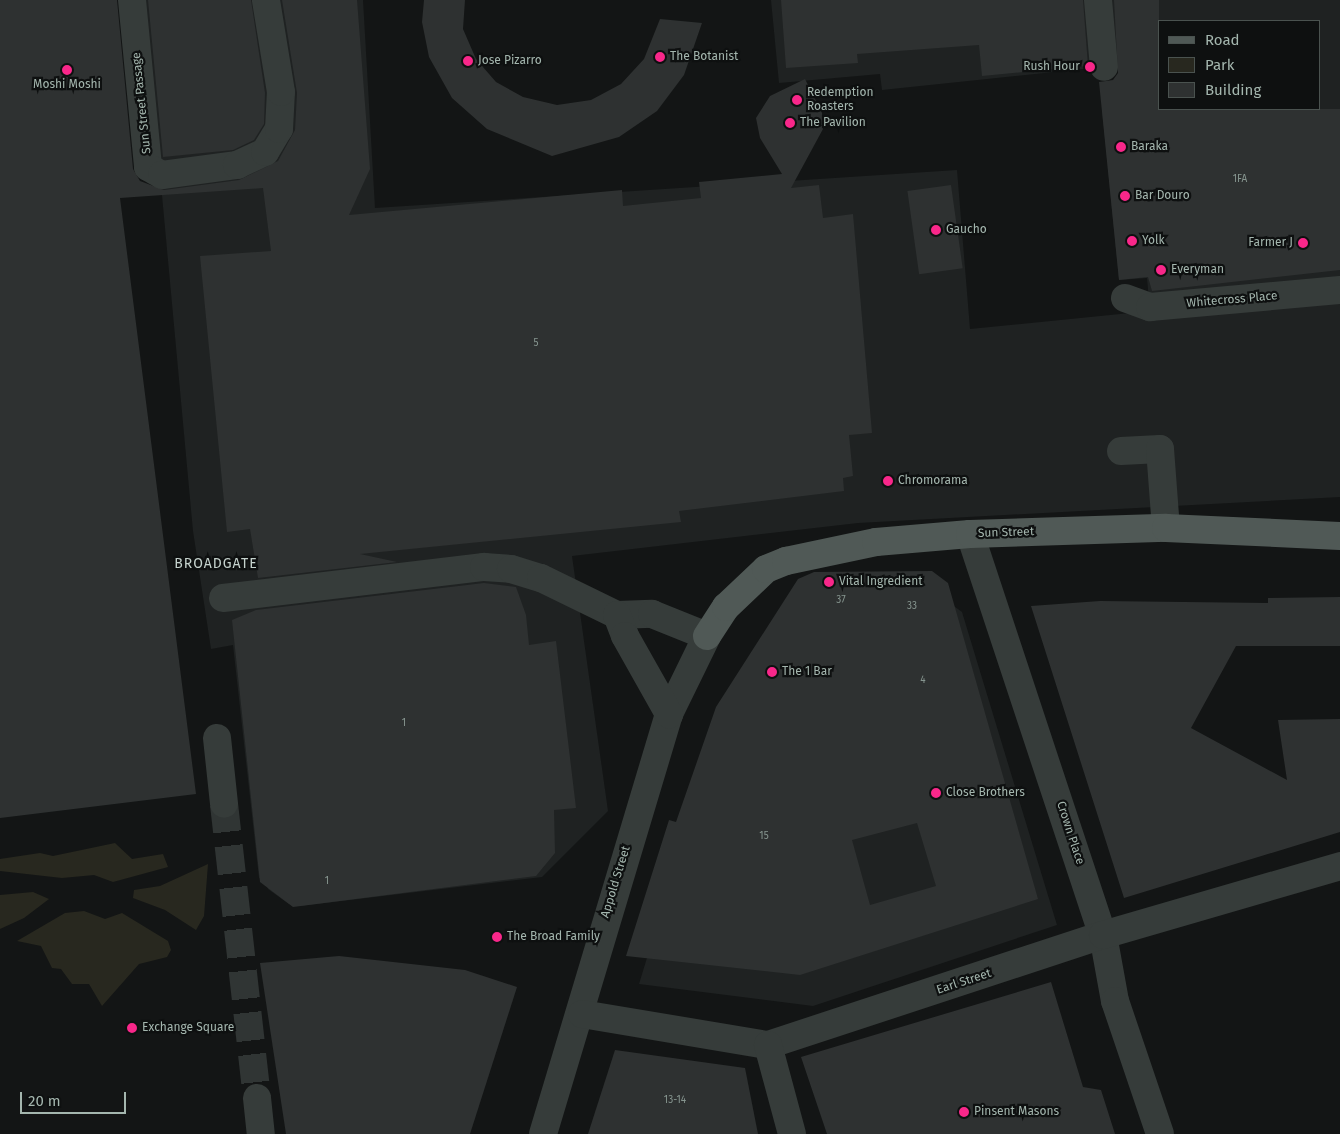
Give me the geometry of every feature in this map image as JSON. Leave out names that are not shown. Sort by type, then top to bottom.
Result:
[{"type":"main road","name":"Sun Street","points":[[707,636],[744,587],[766,569],[786,561],[876,542],[970,534],[1166,528],[1340,536]]},
{"type":"street","name":"Sun Street Passage","points":[[132,0],[148,166],[162,174],[237,166],[265,152],[279,129],[281,92],[266,0]]},
{"type":"street","points":[[1098,0],[1104,67]]},
{"type":"street","name":"Whitecross Place","points":[[1125,298],[1150,307],[1340,290]]},
{"type":"street","points":[[1121,451],[1160,449],[1166,528]]},
{"type":"street","name":"Crown Place","points":[[970,534],[1103,935],[1115,1001],[1160,1134]]},
{"type":"street","points":[[223,598],[484,567],[511,569],[541,578],[617,615],[652,614],[707,636]]},
{"type":"street","points":[[617,615],[625,636],[669,714]]},
{"type":"street","name":"Appold Street","points":[[543,1134],[582,1014],[604,919],[669,714],[707,636]]},
{"type":"street","points":[[217,738],[224,804]]},
{"type":"street","name":"Earl Street","points":[[582,1014],[768,1045],[1103,935],[1340,866]]},
{"type":"street","points":[[768,1045],[792,1134]]},
{"type":"street","points":[[256,1098],[261,1134]]},
{"type":"shaded area","points":[[144,0],[363,0],[375,208],[957,170],[970,329],[1150,311],[1147,278],[1119,280],[1102,110],[1129,107],[1121,0],[1340,0],[1340,497],[858,523],[572,556],[608,811],[542,877],[300,906],[289,904],[268,889],[266,878],[259,878],[233,645],[211,649],[193,531]]},
{"type":"shaded area","points":[[771,0],[1115,0],[1121,65],[882,90],[880,74],[779,83]]},
{"type":"shaded area","points":[[947,601],[962,612],[1057,925],[813,1006],[639,984],[697,794]]},
{"type":"green space","points":[[115,843],[132,859],[163,854],[168,867],[113,882],[94,875],[62,878],[0,871],[0,859],[40,853],[53,856]]},
{"type":"green space","points":[[208,864],[204,916],[196,930],[165,910],[133,898],[134,890],[160,886]]},
{"type":"green space","points":[[33,892],[49,899],[24,918],[0,929],[0,895]]},
{"type":"green space","points":[[84,911],[105,919],[122,913],[168,941],[171,950],[167,957],[139,964],[102,1006],[89,984],[72,984],[61,969],[52,968],[41,946],[17,941],[65,913]]},
{"type":"building","points":[[0,0],[117,0],[133,169],[140,181],[164,190],[239,180],[278,161],[295,130],[297,93],[282,0],[357,0],[370,169],[349,215],[622,190],[623,206],[701,198],[699,182],[782,174],[760,138],[756,118],[770,96],[805,79],[822,113],[823,129],[791,188],[819,185],[823,218],[853,214],[872,433],[849,435],[853,476],[843,478],[844,491],[679,511],[681,522],[360,554],[397,562],[258,578],[250,529],[227,532],[200,256],[271,251],[263,188],[120,198],[196,794],[0,818]]},
{"type":"building","points":[[148,0],[251,0],[265,93],[264,124],[254,140],[233,150],[163,157]]},
{"type":"building","points":[[424,0],[465,0],[463,29],[476,59],[496,82],[523,97],[557,105],[591,100],[621,84],[644,59],[660,19],[702,23],[684,75],[657,111],[619,137],[552,156],[487,129],[452,98],[429,57],[422,22]]},
{"type":"building","points":[[781,0],[1083,0],[1088,66],[982,76],[979,45],[857,54],[858,63],[786,68]]},
{"type":"building","points":[[1114,0],[1159,0],[1158,110],[1340,109],[1340,270],[1152,291],[1148,277],[1119,280],[1099,82],[1113,80],[1118,73]]},
{"type":"building","name":"Gaucho","points":[[951,185],[963,268],[919,274],[907,191]]},
{"type":"building","points":[[932,571],[948,583],[1038,899],[800,975],[626,956],[669,820],[676,822],[716,707],[798,579],[814,572]],"holes":[[[917,823],[936,886],[870,905],[852,840]]]},
{"type":"building","points":[[484,583],[516,587],[526,615],[529,645],[556,641],[576,808],[554,810],[555,853],[536,876],[293,907],[260,882],[232,620],[256,610]]},
{"type":"building","points":[[1340,597],[1340,646],[1236,646],[1191,728],[1287,780],[1278,720],[1340,719],[1340,832],[1124,898],[1031,606],[1100,601],[1268,603],[1268,598]]},
{"type":"building","points":[[339,956],[465,970],[517,987],[470,1134],[286,1134],[260,963]]},
{"type":"building","name":"Pinsent Masons","points":[[1051,982],[1083,1087],[1101,1090],[1115,1134],[827,1134],[801,1057]]},
{"type":"building","points":[[615,1050],[745,1068],[758,1134],[588,1134]]},
{"type":"tunnel","points":[[224,804],[257,1098]]},
{"type":"place","name":"The Botanist","points":[[660,57]]},
{"type":"place","name":"Jose Pizarro","points":[[468,61]]},
{"type":"place","name":"Rush Hour","points":[[1090,67]]},
{"type":"place","name":"Moshi Moshi","points":[[67,70]]},
{"type":"place","name":"Redemption Roasters","points":[[797,100]]},
{"type":"place","name":"The Pavilion","points":[[790,123]]},
{"type":"place","name":"Baraka","points":[[1121,147]]},
{"type":"place","name":"Bar Douro","points":[[1125,196]]},
{"type":"place","name":"Gaucho","points":[[936,230]]},
{"type":"place","name":"Yolk","points":[[1132,241]]},
{"type":"place","name":"Farmer J","points":[[1303,243]]},
{"type":"place","name":"Everyman","points":[[1161,270]]},
{"type":"place","name":"Chromorama","points":[[888,481]]},
{"type":"place","name":"Vital Ingredient","points":[[829,582]]},
{"type":"place","name":"The 1 Bar","points":[[772,672]]},
{"type":"place","name":"Close Brothers","points":[[936,793]]},
{"type":"place","name":"The Broad Family","points":[[497,937]]},
{"type":"place","name":"Exchange Square","points":[[132,1028]]},
{"type":"place","name":"Pinsent Masons","points":[[964,1112]]},
{"type":"district","name":"BROADGATE","points":[[216,564]]}]
